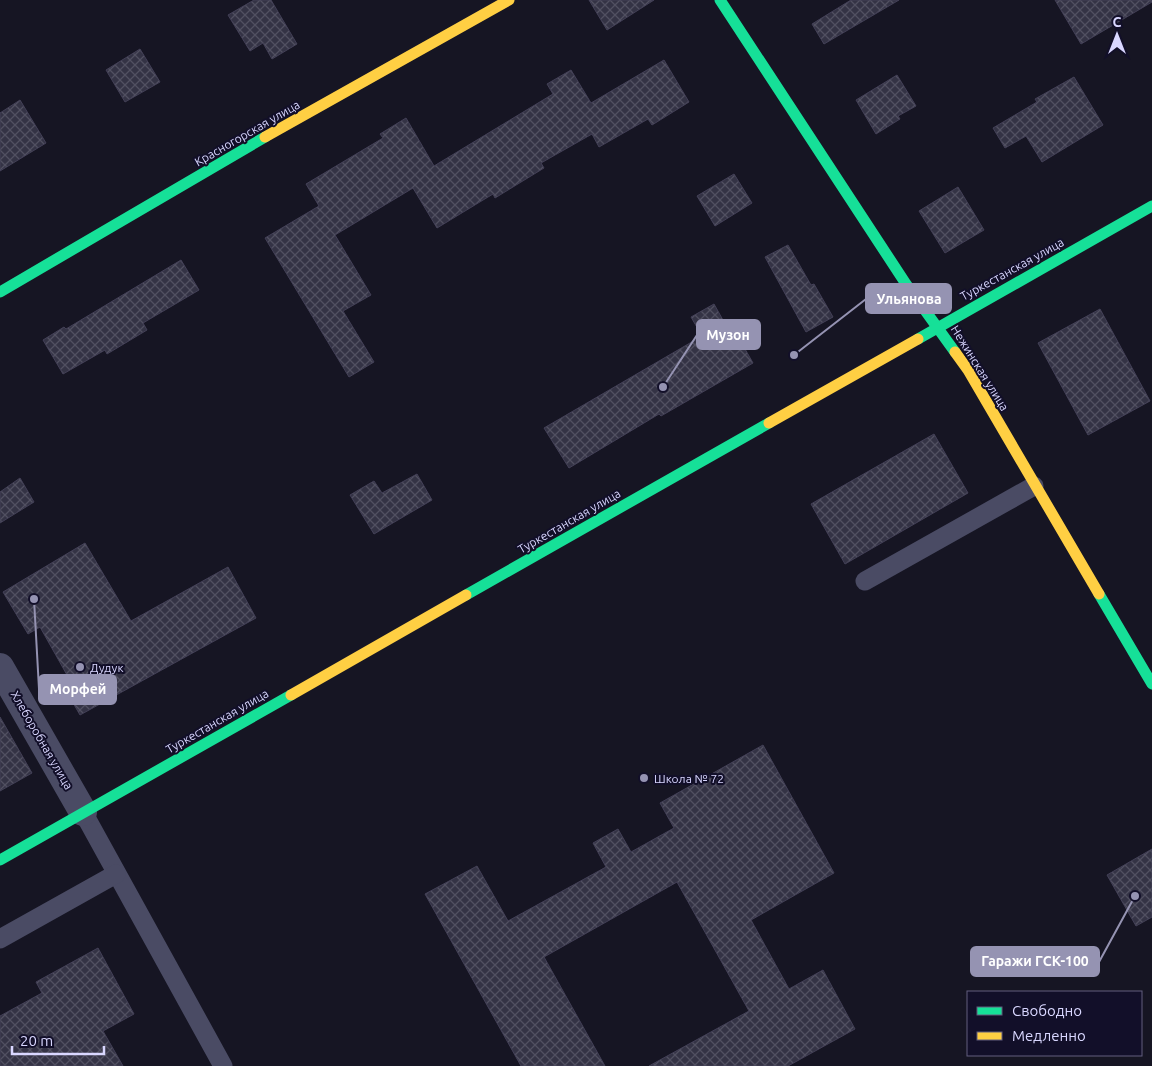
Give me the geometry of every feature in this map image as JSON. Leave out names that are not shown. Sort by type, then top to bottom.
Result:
[{"type":"street","name":"Красногорская улица","points":[[0,292],[509,0]]},
{"type":"street","name":"Нежинская улица","points":[[720,0],[906,284],[939,326],[968,370],[1034,486],[1152,684]]},
{"type":"street","name":"Туркестанская улица","points":[[0,860],[1152,206]]},
{"type":"street","name":"Хлеборобная улица","points":[[0,667],[83,812]]},
{"type":"lane","points":[[865,581],[1034,486]]},
{"type":"lane","points":[[83,812],[223,1066]]},
{"type":"lane","points":[[0,939],[116,874]]},
{"type":"building","points":[[254,0],[271,0],[297,44],[272,59],[263,43],[250,51],[228,15]]},
{"type":"building","points":[[589,0],[654,0],[607,30]]},
{"type":"building","points":[[851,0],[899,0],[824,44],[812,24]]},
{"type":"building","points":[[1055,0],[1152,0],[1152,2],[1081,44]]},
{"type":"building","points":[[140,49],[160,82],[125,102],[106,70]]},
{"type":"building","points":[[664,60],[689,102],[652,125],[648,119],[599,147],[592,134],[541,163],[544,168],[495,198],[493,194],[437,228],[413,188],[335,235],[371,295],[343,311],[374,362],[349,377],[265,238],[319,206],[306,184],[383,138],[380,134],[406,118],[434,166],[553,94],[547,84],[571,70],[591,103]]},
{"type":"building","points":[[897,75],[916,106],[898,116],[900,119],[876,134],[856,100]]},
{"type":"building","points":[[1074,77],[1103,125],[1042,162],[1026,136],[1005,148],[993,128],[1037,102],[1035,99]]},
{"type":"building","points":[[20,100],[46,143],[0,171],[0,113]]},
{"type":"building","points":[[734,174],[752,203],[715,226],[697,196]]},
{"type":"building","points":[[958,187],[984,230],[945,253],[919,211]]},
{"type":"building","points":[[788,245],[811,285],[814,284],[833,317],[806,332],[765,257]]},
{"type":"building","points":[[181,260],[199,290],[143,323],[147,330],[107,354],[105,350],[63,374],[43,340],[64,327],[66,329]]},
{"type":"building","points":[[714,304],[733,338],[737,335],[753,363],[661,416],[659,414],[569,468],[544,428],[702,336],[691,317]]},
{"type":"building","points":[[1100,309],[1150,401],[1088,435],[1038,343]]},
{"type":"building","points":[[934,434],[968,493],[845,564],[811,504]]},
{"type":"building","points":[[417,474],[432,500],[374,534],[350,495],[374,481],[382,493]]},
{"type":"building","points":[[20,478],[34,502],[0,523],[0,492]]},
{"type":"building","points":[[85,543],[131,621],[228,567],[256,618],[80,715],[60,680],[67,675],[40,627],[28,634],[3,592]]},
{"type":"building","points":[[0,717],[32,773],[0,791]]},
{"type":"building","points":[[763,745],[834,873],[751,920],[789,989],[823,970],[855,1029],[788,1066],[649,1066],[749,1011],[677,882],[544,957],[605,1066],[521,1066],[425,894],[477,866],[508,921],[606,867],[593,843],[618,829],[631,852],[674,828],[660,803]]},
{"type":"building","points":[[1152,849],[1152,917],[1136,926],[1107,875]]},
{"type":"building","points":[[98,948],[134,1014],[103,1031],[123,1066],[0,1066],[0,1016],[42,993],[36,982]]},
{"type":"traffic: fast","points":[[720,0],[906,284],[955,352]]},
{"type":"traffic: fast","points":[[0,292],[265,137]]},
{"type":"traffic: fast","points":[[918,339],[1152,206]]},
{"type":"traffic: fast","points":[[466,595],[769,423]]},
{"type":"traffic: fast","points":[[1099,594],[1152,684]]},
{"type":"traffic: fast","points":[[0,860],[291,695]]},
{"type":"traffic: slow","points":[[265,137],[509,0]]},
{"type":"traffic: slow","points":[[769,423],[918,339]]},
{"type":"traffic: slow","points":[[955,352],[968,370],[1099,594]]},
{"type":"traffic: slow","points":[[291,695],[466,595]]},
{"type":"place","name":"Ульянова","points":[[794,355]]},
{"type":"place","name":"Музон","points":[[663,387]]},
{"type":"place","name":"Морфей","points":[[34,599]]},
{"type":"place","name":"Дудук","points":[[80,667]]},
{"type":"place","name":"Школа № 72","points":[[644,778]]},
{"type":"place","name":"Гаражи ГСК-100","points":[[1135,896]]}]
